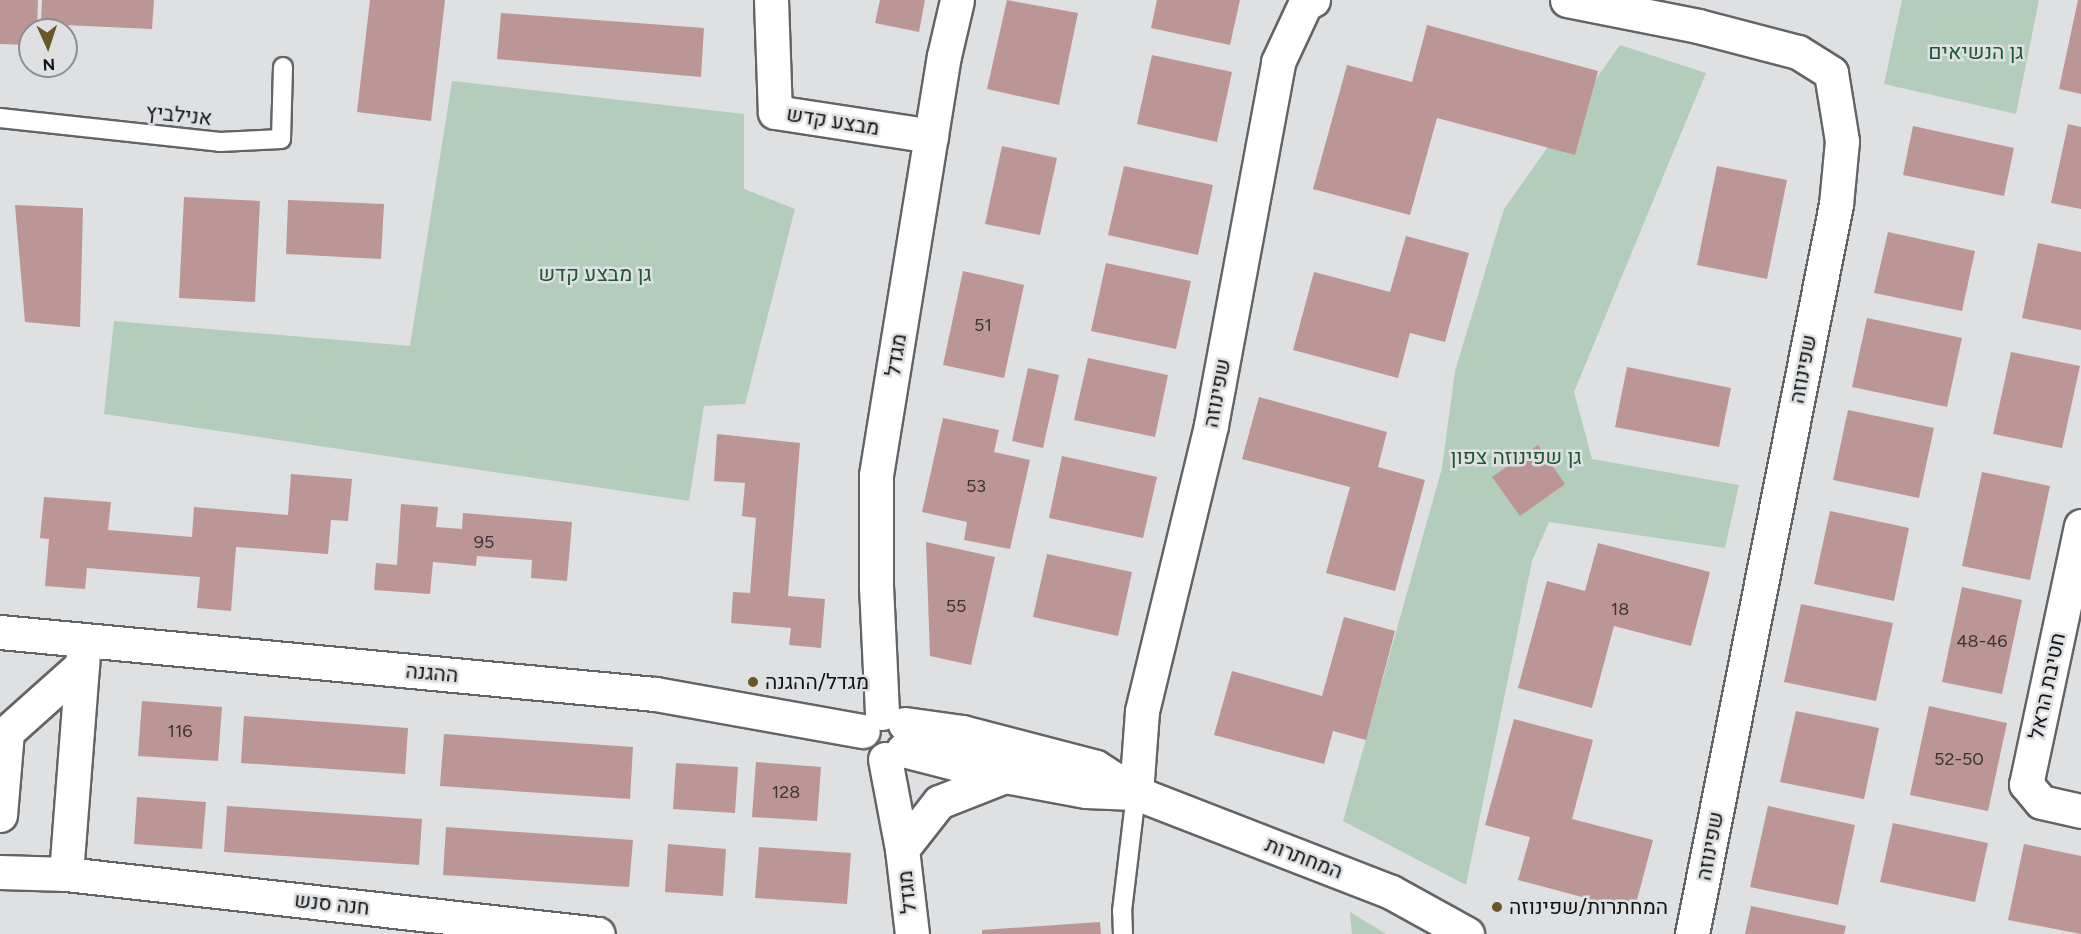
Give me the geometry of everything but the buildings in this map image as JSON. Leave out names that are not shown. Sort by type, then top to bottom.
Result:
[{"type":"street","name":"מבצע קדש","points":[[771,0],[775,112],[931,136]]},
{"type":"street","name":"מגדל","points":[[912,934],[888,735],[876,586],[876,475],[931,136],[957,0]]},
{"type":"street","name":"שפינוזה","points":[[1136,793],[1142,711],[1211,424],[1278,62],[1305,4],[1313,0]]},
{"type":"street","name":"שפינוזה","points":[[1567,0],[1719,31],[1798,52],[1831,73],[1842,141],[1836,204],[1692,934]]},
{"type":"street","name":"חטיבת הראל","points":[[2081,526],[2026,784],[2042,802],[2081,811]]},
{"type":"street","name":"ההגנה","points":[[0,632],[83,653],[655,694],[888,735]]},
{"type":"street","points":[[0,814],[7,732],[83,653]]},
{"type":"street","points":[[66,874],[83,653]]},
{"type":"street","name":"המחתרות","points":[[888,735],[962,732],[1096,767],[1136,793],[1391,892],[1467,934]]},
{"type":"street","name":"המחתרות","points":[[888,735],[1005,776],[1086,791],[1136,793]]},
{"type":"street","name":"מגדל","points":[[902,849],[939,802],[1005,776]]},
{"type":"street","name":"חנה סנש","points":[[0,872],[66,874],[598,934]]},
{"type":"lane","name":"אנילביץ","points":[[0,117],[220,142],[281,139],[283,66]]},
{"type":"lane","points":[[1124,934],[1122,911],[1136,793]]},
{"type":"green space","name":"גן הנשיאים","points":[[1902,0],[2039,0],[2016,114],[1884,84]]},
{"type":"green space","name":"גן שפינוזה צפון","points":[[1620,45],[1706,73],[1574,392],[1592,459],[1739,485],[1725,548],[1549,522],[1532,561],[1466,885],[1343,821],[1442,468],[1455,371],[1504,209]]},
{"type":"green space","name":"גן מבצע קדש","points":[[452,81],[744,114],[744,189],[795,209],[745,404],[704,406],[689,501],[104,414],[114,321],[410,346]]},
{"type":"green space","points":[[1350,912],[1386,934],[1352,934]]},
{"type":"place","name":"מגדל/ההגנה","points":[[753,682]]},
{"type":"place","name":"המחתרות/שפינוזה","points":[[1497,907]]}]
